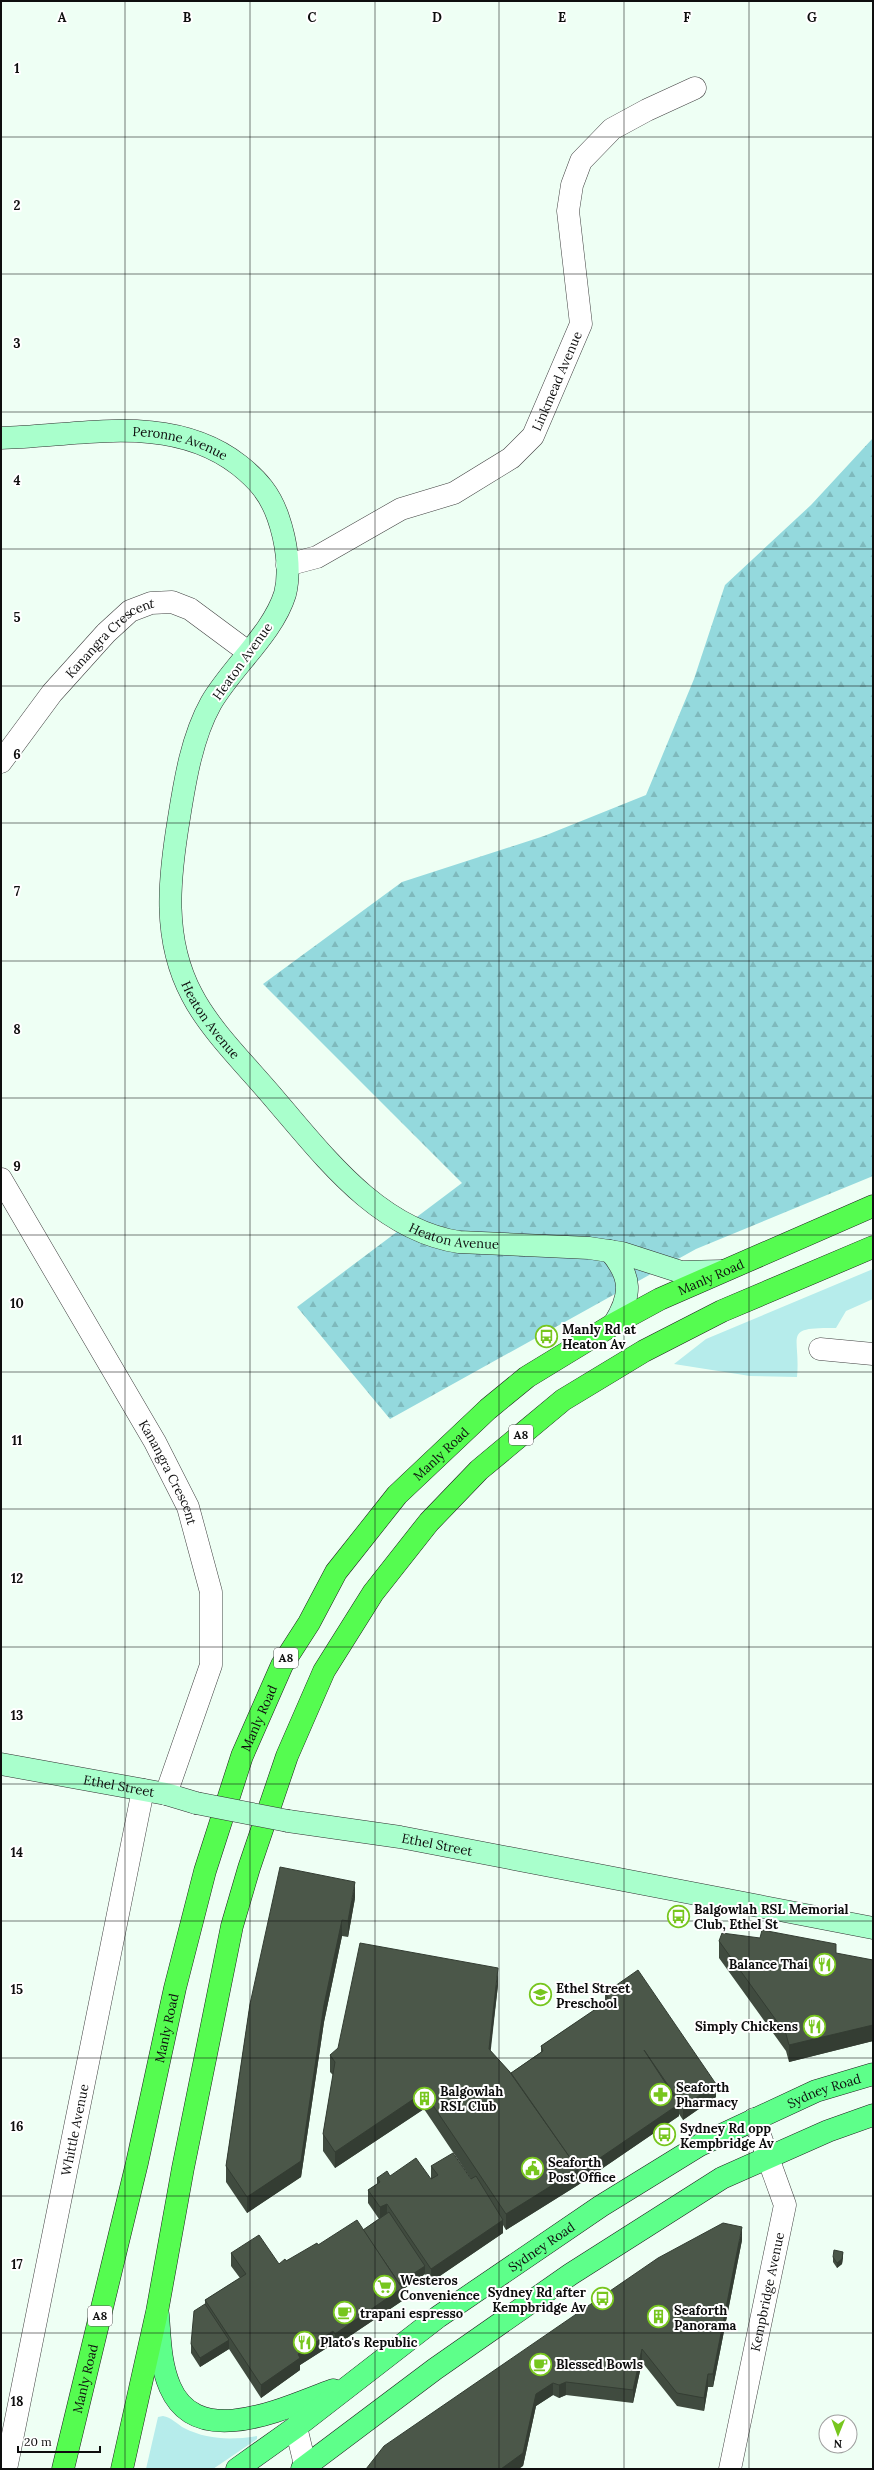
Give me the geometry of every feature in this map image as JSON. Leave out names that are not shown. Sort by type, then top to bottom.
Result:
[{"type":"highway","name":"Manly Road","points":[[63,2469],[137,2163],[175,1988],[205,1871],[242,1756],[282,1665],[309,1623],[336,1572],[397,1495],[488,1409],[527,1378],[614,1324],[660,1299],[873,1206]]},
{"type":"highway","name":"A8","points":[[122,2469],[157,2312],[212,2021],[232,1926],[249,1868],[287,1756],[324,1671],[373,1592],[429,1522],[479,1470],[563,1400],[644,1351],[722,1311],[873,1247]]},
{"type":"main road","name":"Sydney Road","points":[[237,2469],[296,2427],[438,2317],[601,2206],[700,2145],[816,2090],[873,2074]]},
{"type":"main road","points":[[305,2468],[434,2369],[571,2274],[722,2178],[828,2131],[873,2115]]},
{"type":"main road","points":[[157,2312],[163,2368],[170,2387],[178,2401],[194,2413],[208,2419],[227,2422],[251,2419],[352,2383]]},
{"type":"street","name":"Linkmead Avenue","points":[[287,565],[317,557],[401,509],[454,492],[511,458],[533,436],[581,324],[568,211],[572,185],[581,161],[612,129],[647,110],[695,88]]},
{"type":"street","name":"Peronne Avenue","points":[[1,438],[118,430],[154,431],[192,439],[225,454],[257,479],[274,507],[283,532],[287,565]]},
{"type":"street","name":"Heaton Avenue","points":[[287,565],[287,580],[284,596],[276,613],[210,706],[200,729],[191,760],[178,822],[170,882],[170,913],[181,969],[192,995],[208,1020],[347,1181],[394,1217],[417,1231],[438,1239],[610,1251],[636,1257],[681,1272],[722,1271]]},
{"type":"street","name":"Kanangra Crescent","points":[[1,762],[52,693],[106,633],[130,611],[151,603],[172,602],[190,609],[248,652]]},
{"type":"street","name":"Kanangra Crescent","points":[[1,1179],[155,1442],[188,1507],[210,1585],[211,1665],[166,1794]]},
{"type":"street","points":[[610,1251],[625,1273],[628,1286],[627,1298],[614,1324]]},
{"type":"street","points":[[820,1349],[873,1354]]},
{"type":"street","name":"Ethel Street","points":[[1,1764],[166,1794],[196,1803],[288,1821],[407,1838],[873,1928]]},
{"type":"street","name":"Whittle Avenue","points":[[6,2469],[143,1790]]},
{"type":"street","name":"Kempbridge Avenue","points":[[730,2469],[784,2205],[769,2157],[754,2119]]},
{"type":"street","points":[[296,2427],[305,2468]]},
{"type":"shaded area","points":[[873,1269],[873,1299],[846,1311],[836,1328],[807,1329],[797,1336],[797,1377],[750,1376],[674,1364],[706,1339]]},
{"type":"shaded area","points":[[163,2416],[171,2419],[184,2428],[202,2435],[220,2438],[257,2436],[257,2439],[213,2469],[146,2469],[158,2417]]},
{"type":"green space","points":[[873,438],[873,1176],[696,1249],[390,1419],[297,1307],[462,1183],[263,984],[402,882],[544,836],[646,795],[694,679],[725,585],[811,505]]},
{"type":"building","points":[[280,1867],[355,1882],[348,1921],[342,1920],[324,2005],[301,2161],[247,2197],[226,2166],[250,2004]]},
{"type":"building","points":[[762,1930],[836,1944],[836,1953],[873,1960],[873,2025],[789,2045],[786,2034],[719,1941],[722,1933],[760,1938]]},
{"type":"building","name":"Balgowlah RSL Club","points":[[360,1943],[498,1968],[489,2049],[509,2071],[578,2169],[506,2214],[424,2092],[335,2152],[323,2134],[335,2062],[330,2055],[338,2048]]},
{"type":"building","points":[[638,1970],[716,2084],[683,2107],[644,2050],[679,2104],[578,2173],[578,2169],[511,2073],[543,2051],[541,2046],[609,2000],[605,1993]]},
{"type":"building","points":[[453,2153],[471,2179],[476,2176],[503,2220],[431,2269],[387,2204],[380,2207],[368,2190],[380,2182],[377,2178],[387,2171],[390,2176],[416,2158],[431,2179],[438,2175],[431,2166]]},
{"type":"building","points":[[389,2212],[425,2266],[399,2283],[363,2230]]},
{"type":"building","points":[[357,2220],[402,2288],[335,2334],[333,2331],[298,2354],[300,2358],[261,2385],[205,2300],[246,2274],[231,2253],[259,2235],[279,2264],[285,2259],[286,2261],[317,2243],[318,2245]]},
{"type":"building","name":"Seaforth Panorama","points":[[723,2223],[742,2227],[713,2374],[708,2374],[704,2398],[677,2393],[642,2349],[633,2390],[566,2382],[559,2385],[553,2383],[536,2394],[523,2453],[501,2469],[366,2469],[384,2446],[658,2258]]},
{"type":"building","points":[[834,2250],[843,2252],[842,2259],[837,2263],[833,2257]]},
{"type":"building","points":[[205,2304],[229,2340],[200,2358],[191,2344],[194,2311]]},
{"type":"place","name":"Manly Rd at Heaton Av","points":[[546,1336]]},
{"type":"place","name":"Balgowlah RSL Memorial Club, Ethel St","points":[[679,1916]]},
{"type":"place","name":"Balance Thai","points":[[824,1964]]},
{"type":"place","name":"Ethel Street Preschool","points":[[540,1995]]},
{"type":"place","name":"Simply Chickens","points":[[814,2026]]},
{"type":"place","name":"Seaforth Pharmacy","points":[[660,2094]]},
{"type":"place","name":"Balgowlah RSL Club","points":[[424,2098]]},
{"type":"place","name":"Sydney Rd opp Kempbridge Av","points":[[665,2135]]},
{"type":"place","name":"Seaforth Post Office","points":[[532,2169]]},
{"type":"place","name":"Westeros Convenience","points":[[384,2287]]},
{"type":"place","name":"Sydney Rd after Kempbridge Av","points":[[602,2299]]},
{"type":"place","name":"trapani espresso","points":[[344,2313]]},
{"type":"place","name":"Seaforth Panorama","points":[[659,2317]]},
{"type":"place","name":"Plato's Republic","points":[[304,2342]]},
{"type":"place","name":"Blessed Bowls","points":[[541,2364]]}]
